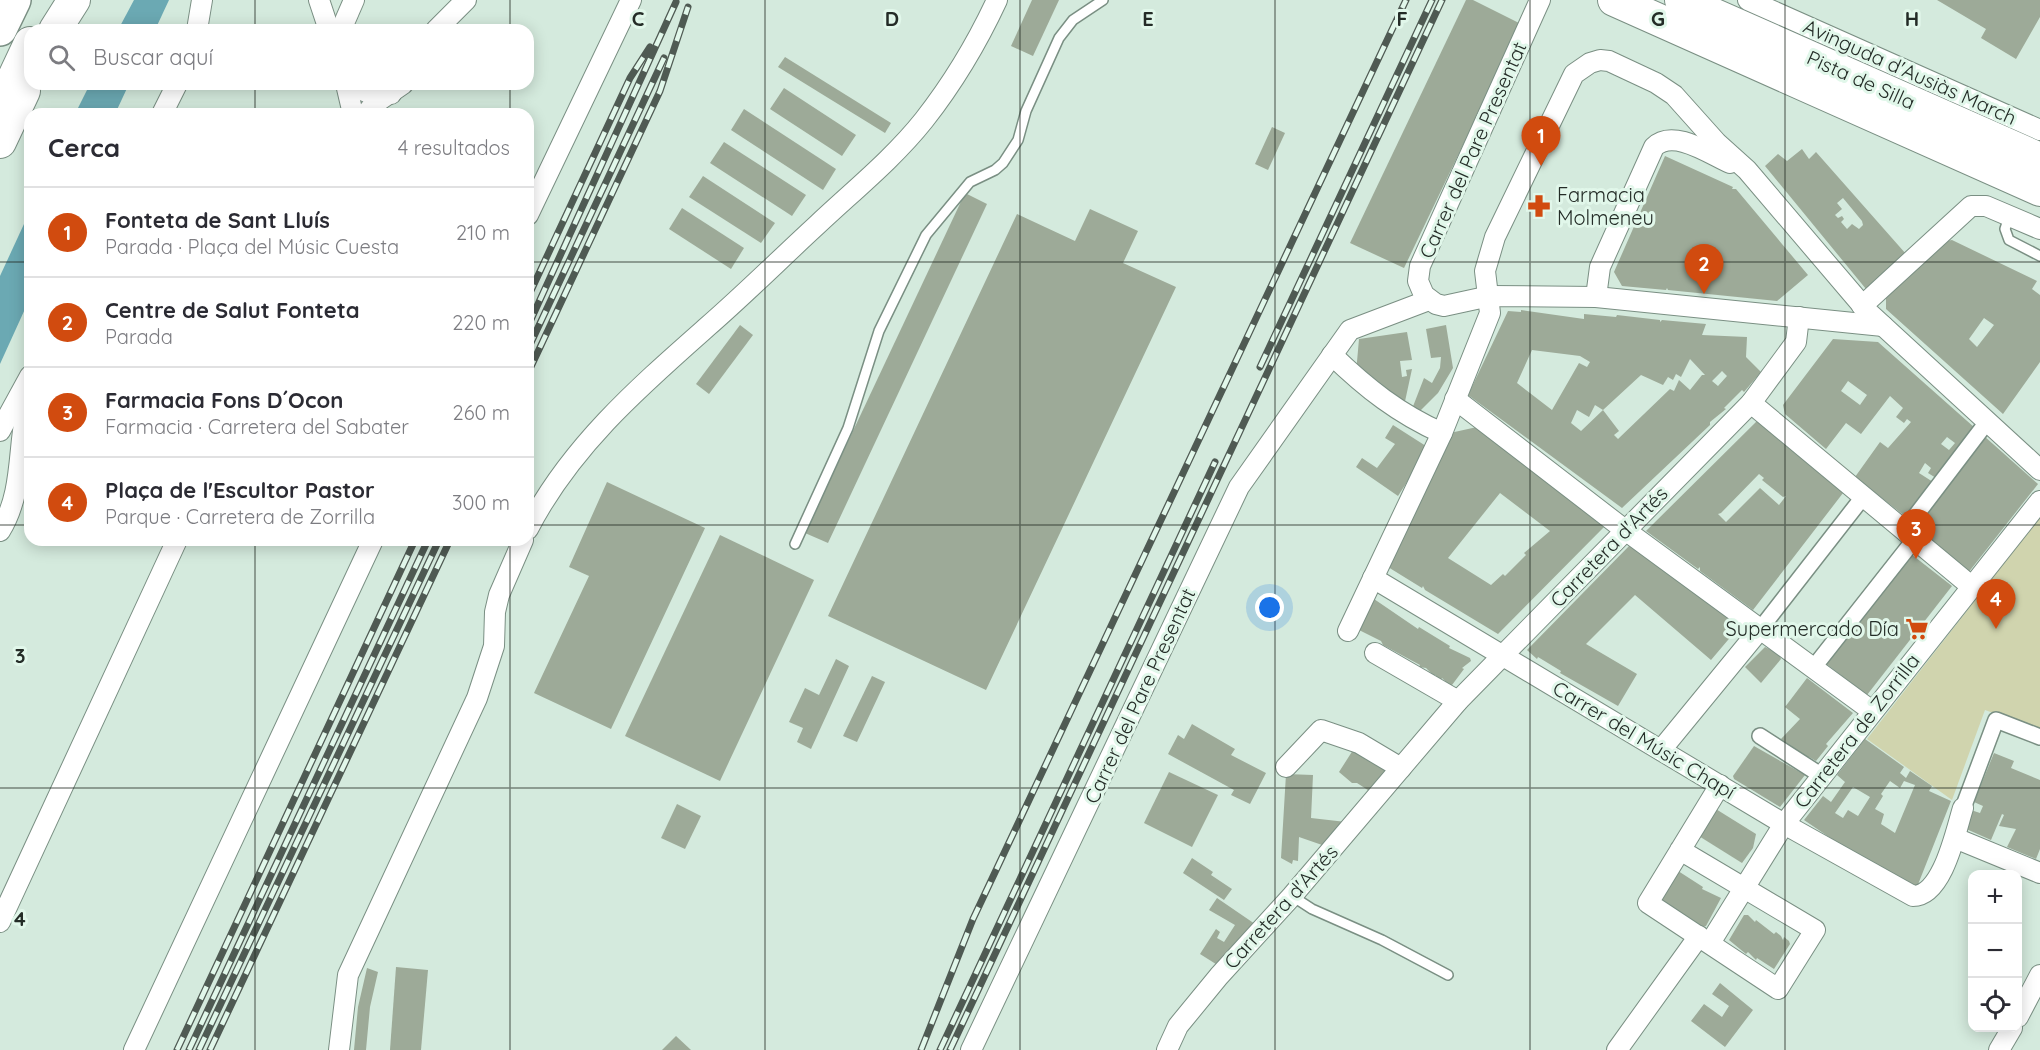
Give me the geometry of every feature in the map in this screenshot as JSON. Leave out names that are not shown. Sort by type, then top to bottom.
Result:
[{"type":"highway","points":[[0,29],[14,0]]},
{"type":"highway","points":[[39,24],[50,0]]},
{"type":"highway","points":[[59,24],[74,0]]},
{"type":"highway","points":[[1614,0],[2040,190]]},
{"type":"highway","name":"Pista de Silla","points":[[1681,0],[2039,135]]},
{"type":"highway","points":[[0,107],[24,56]]},
{"type":"highway","points":[[0,142],[25,90]]},
{"type":"street","points":[[198,24],[202,0]]},
{"type":"street","points":[[319,0],[327,24]]},
{"type":"street","points":[[344,24],[354,0]]},
{"type":"street","points":[[442,24],[466,0]]},
{"type":"street","points":[[534,202],[631,0]]},
{"type":"street","points":[[534,519],[557,481],[617,407],[730,306],[892,154],[923,121],[969,54],[997,0]]},
{"type":"street","name":"Carrer del Pare Presentat","points":[[1540,0],[1420,266],[1420,288],[1429,300],[1436,304],[1452,306],[1490,296],[1596,297],[1883,326]]},
{"type":"street","name":"Avinguda d'Ausiàs March","points":[[1748,0],[2039,135]]},
{"type":"street","points":[[1348,631],[1442,433],[1490,314],[1490,296],[1485,271],[1495,237],[1574,74],[1581,67],[1600,60],[1621,66],[1674,95],[1717,143],[1747,170],[1862,306],[2040,470]]},
{"type":"street","points":[[165,108],[174,90]]},
{"type":"street","points":[[348,90],[352,108]]},
{"type":"street","points":[[362,90],[369,93],[390,90]]},
{"type":"street","points":[[371,108],[395,90]]},
{"type":"street","points":[[1596,297],[1600,267],[1654,147],[1667,139],[1678,140],[1747,170]]},
{"type":"street","points":[[1862,306],[1971,206],[1986,206],[2040,229]]},
{"type":"street","name":"Carrer del Pare Presentat","points":[[971,1050],[1239,487],[1350,330],[1429,300]]},
{"type":"street","name":"Carretera d'Artés","points":[[1167,1050],[1178,1026],[1458,701],[1750,403],[1796,342],[1799,317]]},
{"type":"street","points":[[1332,355],[1351,374],[1407,417],[1442,433]]},
{"type":"street","points":[[0,431],[24,387]]},
{"type":"street","points":[[1455,399],[1625,530],[1872,711]]},
{"type":"street","points":[[1750,403],[1971,586]]},
{"type":"street","points":[[0,531],[15,501],[20,471],[24,414]]},
{"type":"street","points":[[1814,667],[1988,423]]},
{"type":"street","points":[[1661,750],[1761,628],[1863,497]]},
{"type":"street","name":"Carretera de Zorrilla","points":[[1617,1050],[1745,888],[1785,824],[1872,711],[2040,501]]},
{"type":"street","points":[[0,922],[174,546]]},
{"type":"street","points":[[134,1050],[370,546]]},
{"type":"street","points":[[339,1050],[348,975],[477,698],[494,646],[495,612],[499,596],[520,546]]},
{"type":"street","name":"Carrer del Músic Chapí","points":[[1373,578],[1785,824],[1913,896],[1919,896],[1930,887],[1942,869],[1955,838]]},
{"type":"street","points":[[1375,653],[1458,701]]},
{"type":"street","points":[[2040,737],[1996,720],[1963,808],[1955,838],[2040,873]]},
{"type":"street","points":[[1286,767],[1321,730],[1359,743],[1401,768]]},
{"type":"street","points":[[1760,736],[1822,776]]},
{"type":"street","points":[[1680,850],[1815,930],[1778,989],[1648,903],[1680,850],[1720,785]]},
{"type":"street","points":[[2022,1010],[2039,978]]},
{"type":"street","points":[[2000,1050],[2010,1032]]},
{"type":"lane","points":[[795,544],[848,428],[879,331],[926,235],[970,182],[995,170],[1003,163],[1018,140],[1026,111],[1059,38],[1073,20],[1103,0]]},
{"type":"lane","points":[[2019,220],[2007,223],[2005,229],[2009,240],[2040,256]]},
{"type":"lane","points":[[1292,896],[1312,909],[1383,940],[1449,975]]},
{"type":"green space","points":[[2040,517],[2040,730],[1985,710],[1952,800],[1867,739]]},
{"type":"water","points":[[134,0],[169,0],[158,24],[121,24]]},
{"type":"water","points":[[87,90],[126,90],[118,108],[78,108]]},
{"type":"water","points":[[24,224],[24,311],[0,364],[0,276]]},
{"type":"building","points":[[1032,0],[1059,0],[1033,56],[1011,46]]},
{"type":"building","points":[[1466,0],[1473,0],[1521,24],[1404,268],[1350,243]]},
{"type":"building","points":[[1937,0],[2040,0],[2040,17],[2016,59],[1981,38],[1986,29]]},
{"type":"building","points":[[785,57],[891,123],[885,133],[778,67]]},
{"type":"building","points":[[784,88],[856,135],[842,156],[770,109]]},
{"type":"building","points":[[744,109],[836,169],[823,190],[731,130]]},
{"type":"building","points":[[1272,127],[1285,133],[1268,170],[1255,164]]},
{"type":"building","points":[[724,142],[806,195],[792,216],[710,163]]},
{"type":"building","points":[[1802,149],[1809,159],[1816,152],[1906,254],[1866,289],[1765,166],[1778,154],[1787,161]],"holes":[[[1843,198],[1863,225],[1859,229],[1852,224],[1847,229],[1841,222],[1844,219],[1842,216],[1838,218],[1835,215],[1842,209],[1837,203]]]},
{"type":"building","points":[[1665,156],[1736,189],[1808,275],[1777,301],[1668,290],[1667,288],[1666,290],[1622,286],[1614,272]]},
{"type":"building","points":[[703,176],[775,223],[761,243],[689,197]]},
{"type":"building","points":[[965,193],[987,204],[828,543],[805,533]]},
{"type":"building","points":[[682,208],[744,248],[731,269],[669,229]]},
{"type":"building","points":[[1090,209],[1138,231],[1123,263],[1176,287],[986,690],[828,616],[1017,214],[1075,241]]},
{"type":"building","points":[[1952,240],[2037,281],[2032,289],[2040,295],[2040,362],[2003,414],[1886,309],[1886,292],[1936,243]],"holes":[[[1984,318],[1994,325],[1977,347],[1969,339]]]},
{"type":"building","points":[[1521,310],[1584,319],[1584,314],[1616,317],[1617,315],[1660,320],[1660,322],[1662,320],[1706,324],[1702,335],[1747,337],[1746,357],[1761,372],[1744,392],[1742,390],[1724,408],[1726,409],[1710,422],[1710,425],[1622,508],[1468,395],[1508,311],[1521,312]],"holes":[[[1532,350],[1580,356],[1590,362],[1587,367],[1579,363],[1552,410],[1517,383]],[[1690,359],[1705,375],[1702,375],[1690,390],[1679,380],[1674,391],[1670,389],[1618,439],[1614,435],[1619,431],[1603,410],[1641,375],[1663,385],[1668,377],[1673,380],[1676,374],[1681,377]],[[1722,371],[1727,376],[1718,386],[1712,381]],[[1595,405],[1603,410],[1581,431],[1571,423],[1577,410],[1589,417]]]},
{"type":"building","points":[[740,325],[753,335],[709,394],[696,384]]},
{"type":"building","points":[[1446,325],[1453,368],[1438,393],[1419,412],[1412,409],[1424,378],[1432,383],[1440,368],[1441,357],[1431,358],[1426,329]]},
{"type":"building","points":[[1407,332],[1412,360],[1400,361],[1402,377],[1407,376],[1406,370],[1412,369],[1404,406],[1356,373],[1359,339]]},
{"type":"building","points":[[1833,339],[1878,342],[1975,428],[1936,478],[1928,473],[1931,468],[1925,463],[1919,473],[1933,482],[1906,517],[1855,477],[1880,442],[1888,448],[1911,422],[1907,419],[1904,423],[1896,417],[1903,408],[1890,396],[1861,434],[1846,423],[1826,449],[1785,414],[1783,405]],"holes":[[[1848,381],[1867,395],[1860,405],[1841,391]],[[1947,437],[1955,443],[1949,450],[1941,444]]]},
{"type":"building","points":[[1757,421],[1843,493],[1753,610],[1700,571],[1700,567],[1698,569],[1646,531]],"holes":[[[1759,474],[1764,478],[1762,480],[1783,497],[1786,496],[1779,505],[1760,488],[1726,522],[1718,514]]]},
{"type":"building","points":[[1393,425],[1429,448],[1398,496],[1356,467],[1362,458],[1377,468],[1395,444],[1385,438]]},
{"type":"building","points":[[1477,427],[1605,526],[1498,634],[1425,590],[1423,586],[1422,588],[1388,567],[1439,462],[1450,433]],"holes":[[[1500,493],[1550,531],[1524,553],[1526,555],[1505,576],[1503,574],[1491,585],[1448,558]]]},
{"type":"building","points":[[1984,436],[2038,484],[1968,573],[1915,525]]},
{"type":"building","points":[[607,482],[705,528],[611,729],[534,693],[589,576],[569,567]]},
{"type":"building","points":[[720,535],[814,580],[720,781],[625,736]]},
{"type":"building","points":[[1631,544],[1739,627],[1711,660],[1635,595],[1586,644],[1637,674],[1618,706],[1560,673],[1561,671],[1538,657],[1537,659],[1527,650]]},
{"type":"building","points":[[1911,554],[1952,586],[1867,695],[1825,663]]},
{"type":"building","points":[[1374,599],[1418,629],[1419,627],[1450,646],[1449,648],[1470,658],[1471,661],[1462,668],[1464,669],[1452,685],[1383,645],[1381,641],[1357,629]]},
{"type":"building","points":[[1765,647],[1779,654],[1781,659],[1761,683],[1745,667]]},
{"type":"building","points":[[836,659],[849,666],[811,749],[797,742],[803,728],[789,722],[805,688],[819,695]]},
{"type":"building","points":[[872,676],[885,682],[857,742],[843,736]]},
{"type":"building","points":[[1807,678],[1853,713],[1826,744],[1828,746],[1816,761],[1809,757],[1808,759],[1781,739],[1800,719],[1785,707]]},
{"type":"building","points":[[1192,724],[1235,749],[1231,755],[1266,773],[1250,804],[1231,795],[1234,790],[1168,754],[1178,735],[1184,739]]},
{"type":"building","points":[[1865,739],[1904,767],[1900,773],[1906,778],[1910,771],[1932,786],[1929,791],[1951,801],[1917,887],[1852,852],[1849,848],[1848,850],[1804,820],[1823,796],[1831,802],[1845,782],[1837,775]],"holes":[[[1890,781],[1900,788],[1904,781],[1915,785],[1895,833],[1881,824],[1884,814],[1875,809]],[[1853,787],[1870,797],[1858,816],[1848,810],[1843,818],[1835,813]]]},
{"type":"building","points":[[1754,746],[1805,775],[1780,807],[1734,779],[1733,776]]},
{"type":"building","points":[[1355,747],[1390,769],[1371,792],[1357,783],[1352,783],[1339,772]]},
{"type":"building","points":[[1994,753],[2014,761],[2011,768],[2040,780],[2040,849],[2036,859],[2007,847],[2016,829],[1999,826],[2004,815],[2002,814],[1991,840],[1964,828],[1971,810],[1980,813],[1983,806],[1974,802]]},
{"type":"building","points":[[1169,772],[1218,795],[1192,847],[1144,823]]},
{"type":"building","points":[[1286,774],[1313,775],[1311,818],[1346,822],[1325,846],[1299,837],[1298,861],[1293,860],[1292,864],[1281,858]]},
{"type":"building","points":[[677,804],[701,816],[685,849],[661,838]]},
{"type":"building","points":[[1711,806],[1756,834],[1753,848],[1742,863],[1694,833]]},
{"type":"building","points":[[1192,858],[1232,889],[1224,900],[1183,873]]},
{"type":"building","points":[[1675,869],[1703,887],[1702,889],[1721,898],[1706,926],[1703,927],[1657,898]]},
{"type":"building","points":[[1217,898],[1255,924],[1231,947],[1219,966],[1200,954],[1216,929],[1220,932],[1217,938],[1224,942],[1235,925],[1209,910]]},
{"type":"building","points":[[1744,915],[1748,915],[1755,922],[1756,920],[1774,934],[1776,932],[1783,940],[1784,937],[1789,941],[1790,944],[1774,969],[1757,958],[1756,960],[1748,952],[1746,954],[1729,940]]},
{"type":"building","points":[[396,967],[428,970],[421,1050],[390,1050]]},
{"type":"building","points":[[367,968],[378,972],[370,1007],[366,1050],[354,1050],[358,1007]]},
{"type":"building","points":[[1720,983],[1753,1010],[1725,1047],[1691,1021],[1704,1004],[1722,1017],[1729,1006],[1712,994]]},
{"type":"building","points":[[676,1036],[691,1050],[662,1050]]},
{"type":"railway","points":[[921,1050],[973,919],[1406,0]]},
{"type":"railway","points":[[1260,367],[1432,0]]},
{"type":"railway","points":[[950,1050],[1442,0]]},
{"type":"railway","points":[[534,313],[676,2]]},
{"type":"railway","points":[[534,360],[660,91],[688,7]]},
{"type":"railway","points":[[534,284],[630,78],[650,47]]},
{"type":"railway","points":[[534,336],[664,58]]},
{"type":"railway","points":[[940,1050],[1215,462]]},
{"type":"railway","points":[[177,1050],[412,546]]},
{"type":"railway","points":[[189,1050],[425,546]]},
{"type":"railway","points":[[199,1050],[436,546]]},
{"type":"railway","points":[[210,1050],[447,546]]},
{"type":"place","name":"Fonteta de Sant Lluís","points":[[1541,166]]},
{"type":"place","name":"Farmacia Molmeneu","points":[[1539,206]]},
{"type":"place","name":"Centre de Salut Fonteta","points":[[1704,294]]},
{"type":"place","name":"Farmacia Fons D´Ocon","points":[[1916,559]]},
{"type":"place","name":"Supermercado Día","points":[[1917,629]]},
{"type":"place","name":"Plaça de l'Escultor Pastor","points":[[1996,629]]}]
